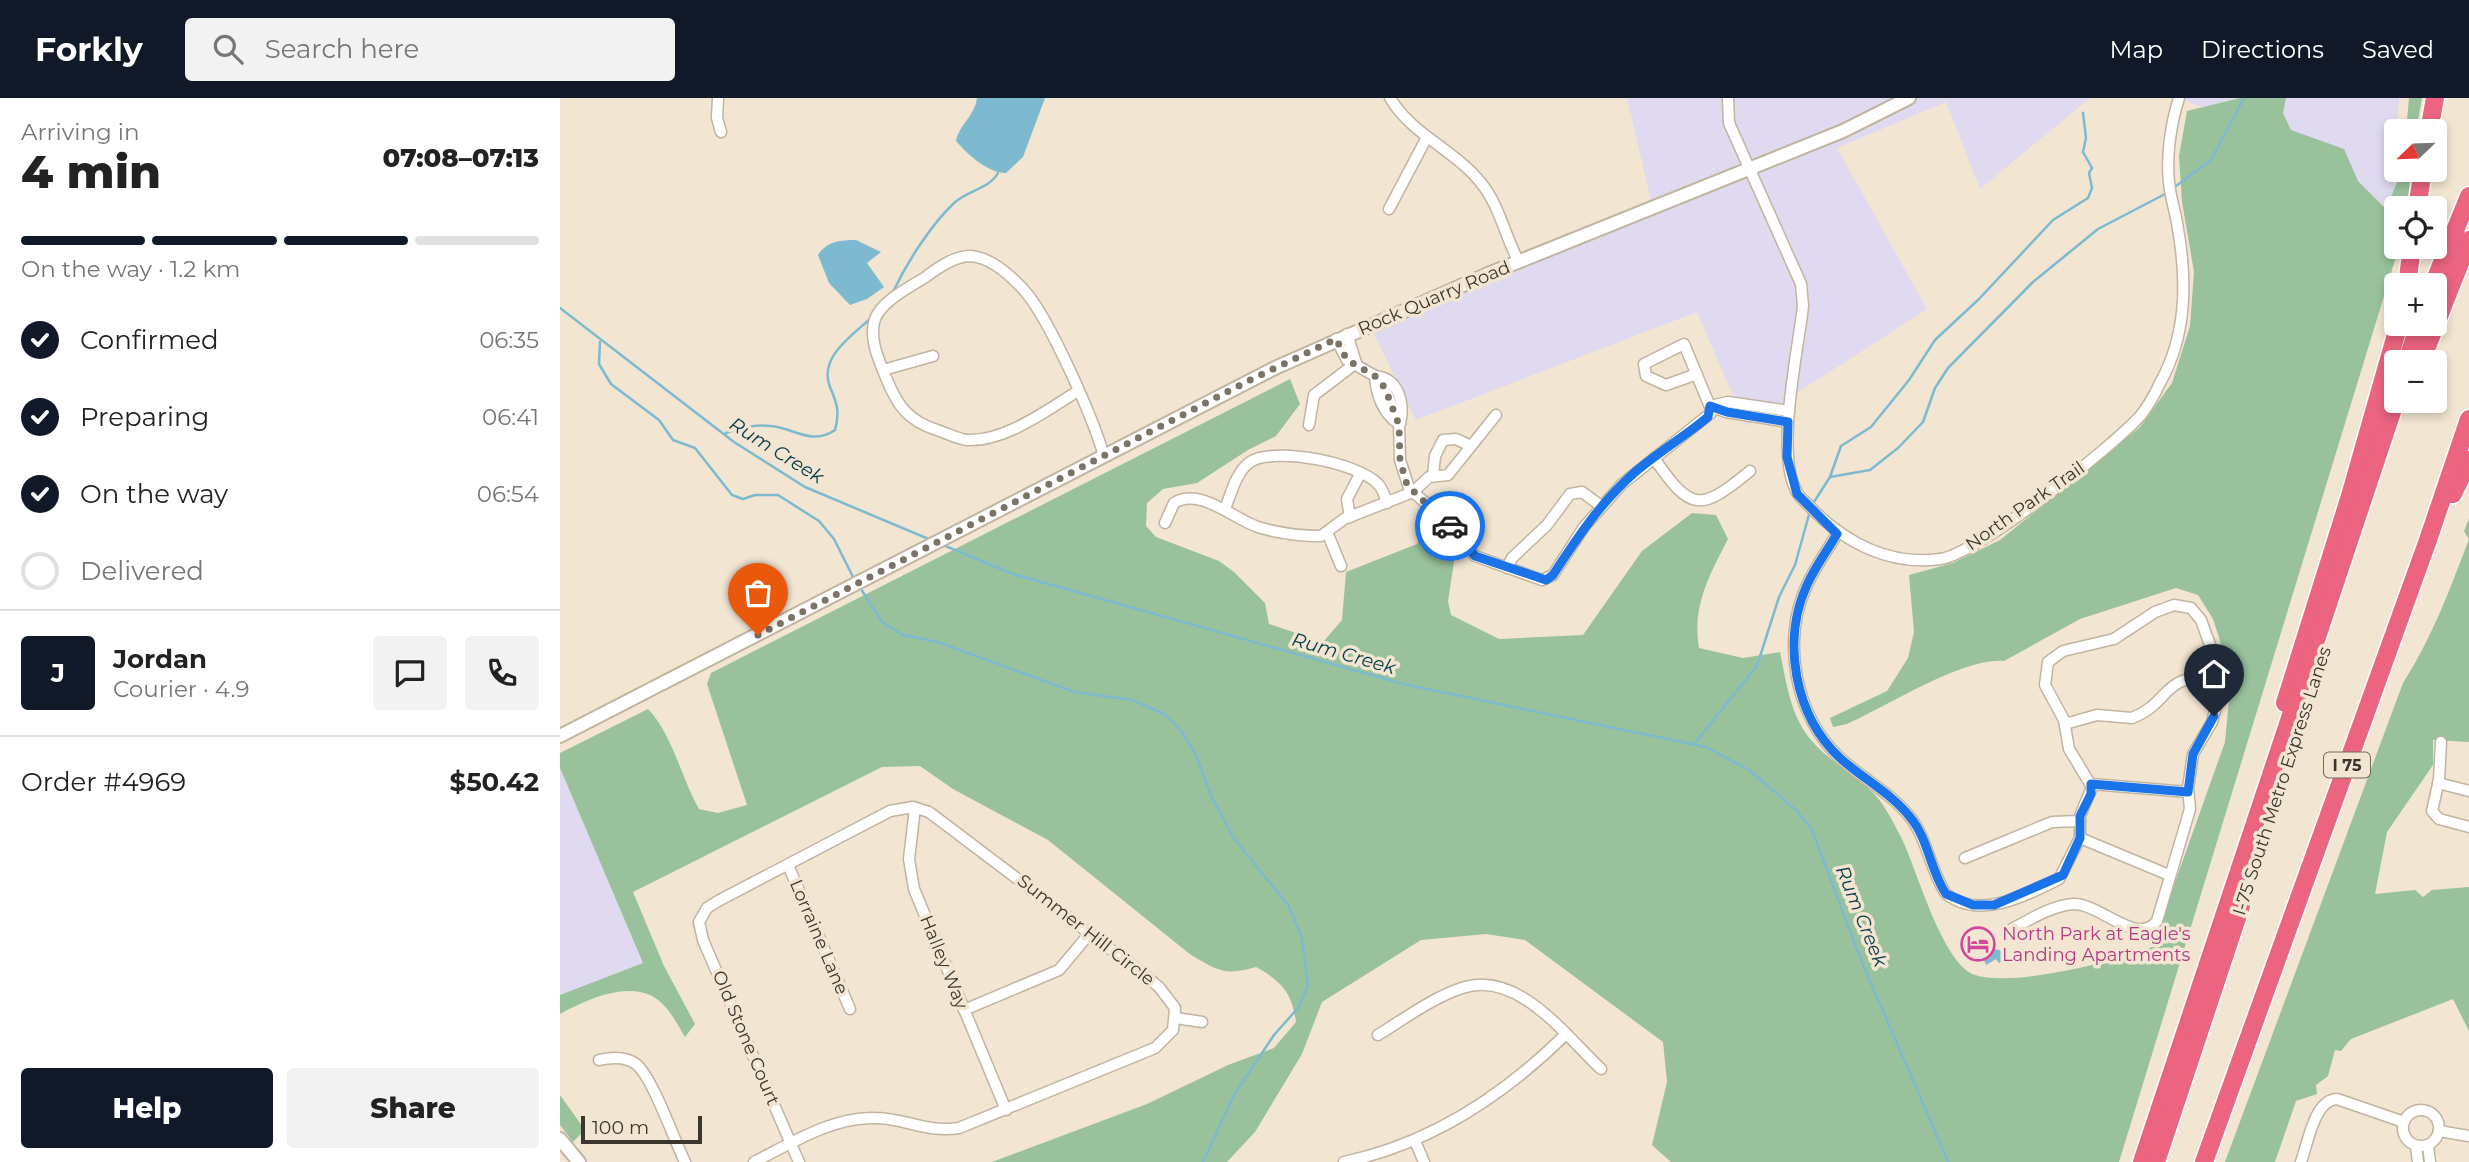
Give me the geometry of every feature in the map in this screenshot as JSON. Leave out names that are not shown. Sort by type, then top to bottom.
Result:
[{"type":"highway","points":[[2431,119],[2435,98]]},
{"type":"highway","points":[[2438,273],[2469,196]]},
{"type":"highway","points":[[2426,350],[2469,240]]},
{"type":"highway","points":[[2269,785],[2273,743],[2350,496],[2396,336]]},
{"type":"highway","points":[[2142,1162],[2392,413]]},
{"type":"highway","name":"I-75 South Metro Express Lanes","points":[[2157,1162],[2404,413]]},
{"type":"highway","name":"I 75","points":[[2204,1162],[2469,419]]},
{"type":"highway","points":[[2428,540],[2469,460]]},
{"type":"street","points":[[718,98],[717,118],[721,131]]},
{"type":"street","points":[[1390,98],[1401,116],[1458,160],[1482,184],[1519,262]]},
{"type":"street","name":"North Park Trail","points":[[1728,98],[1728,119],[1801,284],[1803,306],[1789,417],[1787,457],[1797,494],[1837,534],[1880,554],[1942,559],[1979,543],[2085,465],[2141,415],[2173,355],[2183,319],[2183,259],[2168,180],[2173,117],[2179,98]]},
{"type":"street","name":"Rock Quarry Road","points":[[560,735],[1342,337],[1519,262],[1751,170],[1843,131],[1909,98]]},
{"type":"street","points":[[1389,209],[1427,137]]},
{"type":"street","points":[[1077,391],[1009,430],[969,440],[911,419],[900,407],[883,370],[872,328],[876,315],[888,302],[941,266],[971,256],[990,261],[1025,291],[1077,391],[1104,456]]},
{"type":"street","points":[[1342,337],[1347,360],[1375,376],[1386,377],[1393,384],[1404,410],[1399,425],[1400,460],[1407,485],[1451,526],[1475,556],[1539,579],[1548,579],[1601,506],[1633,473],[1708,417],[1710,406],[1697,374],[1684,344],[1646,361],[1643,369],[1646,376],[1666,385],[1697,374]]},
{"type":"street","points":[[883,370],[933,356]]},
{"type":"street","points":[[1309,425],[1310,405],[1317,391],[1356,363]]},
{"type":"street","points":[[1375,376],[1376,388],[1388,416],[1399,425]]},
{"type":"street","points":[[1710,406],[1728,402],[1789,417]]},
{"type":"street","points":[[1166,523],[1172,505],[1178,500],[1197,501],[1225,509],[1261,528],[1315,536],[1327,532],[1350,517],[1413,492],[1433,476],[1448,475],[1496,415]]},
{"type":"street","points":[[1433,476],[1435,456],[1443,440],[1456,439],[1471,446]]},
{"type":"street","points":[[1225,509],[1243,468],[1266,455],[1319,458],[1360,474],[1379,484],[1387,503]]},
{"type":"street","points":[[1654,458],[1677,491],[1697,500],[1718,496],[1750,471]]},
{"type":"street","points":[[1350,517],[1347,499],[1360,474]]},
{"type":"street","points":[[1507,568],[1512,558],[1544,528],[1570,494],[1581,492],[1601,506]]},
{"type":"street","points":[[1327,532],[1341,566]]},
{"type":"street","points":[[1837,534],[1807,585],[1799,606],[1794,648],[1802,696],[1813,722],[1839,757],[1899,805],[1912,820],[1929,850],[1939,882],[1946,894],[1954,900],[1973,905],[1994,905],[2059,879],[2080,838],[2080,821],[2091,794],[2091,784],[2069,749],[2065,724],[2044,679],[2046,666],[2051,658],[2063,651],[2114,639],[2167,607],[2183,605],[2198,615],[2220,677],[2217,705],[2212,722],[2193,754],[2188,792],[2190,809],[2159,916],[2145,930],[2138,930],[2094,908],[2074,904],[2045,912],[2012,929]]},
{"type":"street","points":[[2065,724],[2097,715],[2133,718],[2180,681],[2192,677],[2220,677]]},
{"type":"street","points":[[2441,742],[2438,783],[2432,805],[2434,815],[2444,821],[2469,827]]},
{"type":"street","points":[[2438,783],[2469,791]]},
{"type":"street","points":[[2091,784],[2188,792]]},
{"type":"street","points":[[788,865],[890,811],[915,808]]},
{"type":"street","name":"Summer Hill Circle","points":[[915,808],[929,812],[964,836],[1159,987],[1175,1009],[1176,1018]]},
{"type":"street","name":"Halley Way","points":[[915,808],[909,849],[913,883],[1006,1110]]},
{"type":"street","points":[[1965,858],[2052,822],[2080,821]]},
{"type":"street","points":[[2080,838],[2169,875]]},
{"type":"street","name":"Old Stone Court","points":[[788,865],[707,908],[699,922],[700,932],[799,1162]]},
{"type":"street","name":"Lorraine Lane","points":[[788,865],[850,1009]]},
{"type":"street","points":[[964,1010],[1059,970],[1073,957],[1090,933]]},
{"type":"street","points":[[1378,1035],[1450,993],[1475,984],[1491,984],[1504,986],[1526,999],[1601,1069]]},
{"type":"street","points":[[754,1162],[791,1144],[856,1119],[892,1119],[938,1131],[959,1128],[1155,1048],[1170,1035],[1176,1018],[1202,1022]]},
{"type":"street","points":[[1343,1162],[1415,1141],[1496,1095],[1565,1035]]},
{"type":"street","points":[[599,1060],[613,1057],[624,1059],[641,1069],[685,1162]]},
{"type":"street","points":[[2301,1162],[2320,1109],[2328,1100],[2337,1099],[2404,1122]]},
{"type":"street","points":[[2418,1162],[2416,1146],[2405,1137],[2404,1122],[2412,1112],[2425,1110],[2436,1118],[2439,1131]]},
{"type":"street","points":[[2439,1131],[2469,1136]]},
{"type":"street","points":[[2430,1162],[2428,1145],[2439,1131]]},
{"type":"street","points":[[560,1139],[579,1162]]},
{"type":"street","points":[[1415,1141],[1423,1162]]},
{"type":"street","points":[[2416,1146],[2428,1145]]},
{"type":"shaded area","points":[[1627,98],[2090,98],[1980,189],[1946,102],[1837,148],[1927,309],[1746,426],[1697,312],[1416,420],[1371,328],[1653,209]]},
{"type":"shaded area","points":[[2181,98],[2399,98],[2398,119],[2384,119],[2384,182],[2394,182],[2394,196],[2384,196],[2384,204],[2226,118]]},
{"type":"shaded area","points":[[560,768],[643,963],[560,995]]},
{"type":"green space","points":[[2240,98],[2286,98],[2283,113],[2291,130],[2344,149],[2358,181],[2384,207],[2384,259],[2395,259],[2391,273],[2384,273],[2384,296],[2119,1162],[1671,1162],[1652,1145],[1667,1082],[1663,1042],[1525,940],[1486,934],[1421,940],[1322,1002],[1302,1054],[1255,1132],[1227,1162],[992,1162],[1147,1104],[1228,1065],[1274,1048],[1296,1022],[1292,1003],[1284,988],[1265,972],[1256,967],[1236,971],[1222,970],[1191,955],[1048,840],[953,789],[920,766],[882,767],[633,892],[664,966],[695,1024],[685,1037],[671,1013],[656,998],[639,992],[604,995],[560,1014],[560,995],[643,963],[560,768],[560,753],[648,709],[670,743],[699,809],[718,813],[747,805],[707,684],[711,673],[1290,379],[1300,404],[1276,436],[1248,450],[1197,483],[1163,489],[1147,503],[1146,526],[1156,537],[1219,561],[1234,572],[1265,603],[1269,624],[1323,642],[1342,620],[1346,572],[1417,544],[1426,519],[1456,549],[1448,601],[1451,615],[1499,639],[1583,635],[1642,551],[1692,513],[1716,515],[1728,539],[1700,605],[1697,633],[1699,648],[1743,658],[1780,652],[1789,694],[1805,732],[1812,742],[1868,788],[1883,805],[1901,837],[1941,935],[1963,967],[1975,975],[2014,978],[2090,966],[2152,947],[2225,742],[2229,700],[2226,659],[2213,619],[2198,595],[2176,588],[2080,619],[2004,661],[1987,662],[1947,675],[1847,724],[1833,727],[1830,718],[1887,691],[1908,658],[1914,632],[1909,575],[1953,563],[2000,540],[2140,427],[2172,383],[2190,326],[2194,272],[2182,202],[2179,156],[2187,111]]},
{"type":"green space","points":[[2409,98],[2422,98],[2418,119],[2407,119]]},
{"type":"green space","points":[[2397,182],[2410,182],[2408,196],[2391,196]]},
{"type":"green space","points":[[2469,519],[2469,539],[2464,531]]},
{"type":"green space","points":[[2469,539],[2469,742],[2433,740],[2433,765],[2387,832],[2375,894],[2415,890],[2423,897],[2432,890],[2469,887],[2469,1031],[2453,999],[2351,1039],[2341,1051],[2335,1050],[2328,1076],[2316,1085],[2317,1094],[2296,1101],[2275,1162],[2225,1162],[2403,683],[2432,631]]},
{"type":"green space","points":[[560,1095],[585,1130],[573,1142],[560,1125]]},
{"type":"water","points":[[977,98],[1045,98],[1023,157],[1006,173],[985,166],[956,141]]},
{"type":"water","points":[[856,240],[881,252],[867,263],[884,287],[867,299],[850,305],[829,283],[818,255],[830,244]]},
{"type":"water","points":[[1995,949],[2003,951],[2007,959],[1999,963],[1996,959],[1986,965],[1983,957]]},
{"type":"waterway","points":[[2172,189],[2211,160],[2244,98]]},
{"type":"waterway","points":[[1812,505],[1830,477],[1841,446],[1871,427],[1909,380],[1935,340],[1979,299],[2053,220],[2088,198],[2092,188],[2089,173],[2092,168],[2083,152],[2086,138],[2083,113]]},
{"type":"waterway","points":[[893,292],[920,244],[945,212],[960,199],[989,183],[998,173]]},
{"type":"waterway","points":[[1830,477],[1870,470],[1898,448],[1923,422],[1935,388],[1948,368],[2033,282],[2098,229],[2167,193]]},
{"type":"waterway","name":"Rum Creek","points":[[560,308],[734,442],[805,487],[931,540]]},
{"type":"waterway","points":[[726,433],[759,426],[779,427],[811,436],[827,435],[835,430],[837,408],[830,387],[829,366],[839,348],[871,318]]},
{"type":"waterway","points":[[600,342],[599,364],[611,384],[659,420],[673,440],[695,448],[732,495],[743,499],[755,495],[778,495],[819,521],[834,539],[855,581]]},
{"type":"waterway","points":[[1694,744],[1757,666],[1779,597],[1795,565],[1810,511]]},
{"type":"waterway","name":"Rum Creek","points":[[943,545],[1013,574],[1403,684],[1706,747],[1749,770],[1797,811],[1812,830],[1861,960],[1948,1162]]},
{"type":"waterway","points":[[859,586],[882,622],[903,635],[938,642],[1074,692],[1133,700],[1166,715],[1182,732],[1195,753],[1212,798],[1235,840],[1288,905],[1302,938],[1308,986],[1298,1008],[1274,1035],[1234,1095],[1203,1162]]},
{"type":"way so far","points":[[758,635],[1250,380],[1336,339],[1347,360],[1375,376],[1385,388],[1398,418],[1399,454],[1407,485],[1450,526]]},
{"type":"place","name":"North Park at Eagle's Landing Apartments","points":[[1978,944]]},
{"type":"route","points":[[1450,526],[1475,556],[1546,580],[1553,575],[1584,527],[1611,495],[1639,468],[1677,443],[1708,417],[1710,406],[1727,412],[1788,422],[1785,440],[1787,457],[1797,494],[1837,534],[1819,562],[1799,606],[1794,648],[1799,687],[1805,706],[1823,738],[1839,757],[1899,805],[1912,820],[1929,850],[1939,882],[1946,894],[1954,900],[1973,905],[1994,905],[2011,900],[2063,875],[2080,838],[2080,816],[2091,794],[2091,784],[2188,792],[2193,754],[2214,716]]}]
